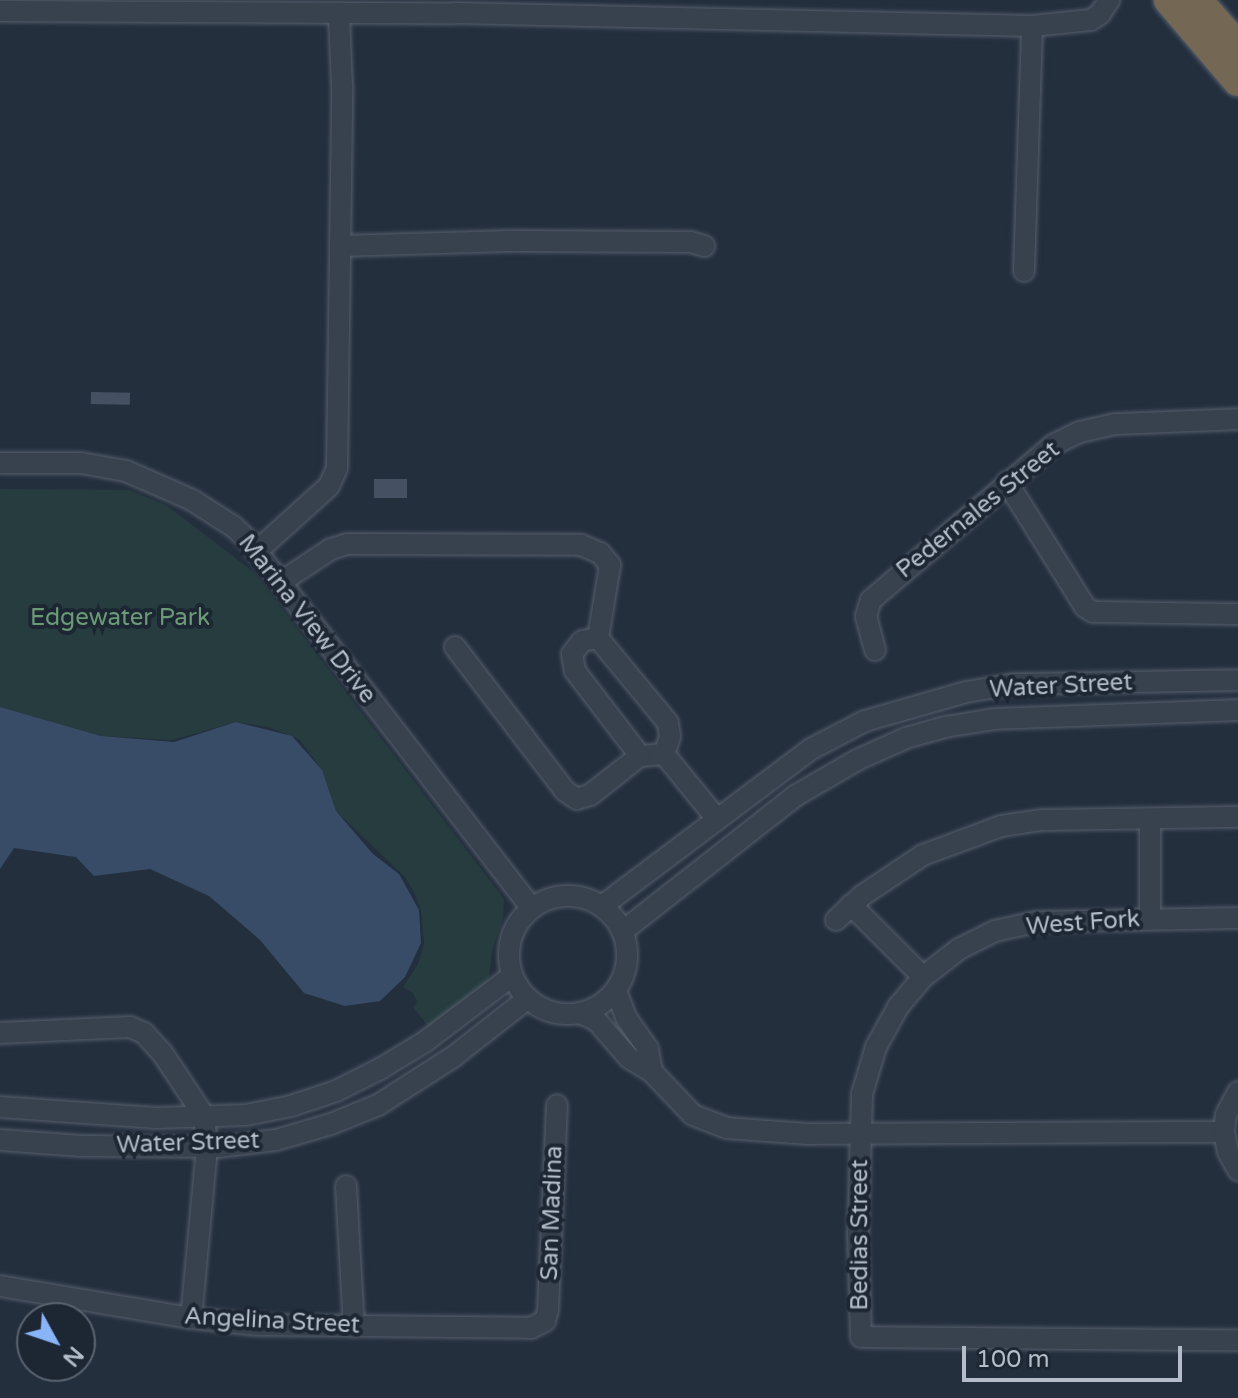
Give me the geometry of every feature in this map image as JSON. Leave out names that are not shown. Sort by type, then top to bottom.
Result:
[{"type":"highway","points":[[1169,0],[1238,81]]},
{"type":"highway","points":[[1197,0],[1238,47]]},
{"type":"street","points":[[0,11],[339,15],[471,13],[1032,26],[1078,24],[1091,20],[1100,14],[1109,0]]},
{"type":"street","points":[[257,551],[329,486],[337,468],[339,15]]},
{"type":"street","points":[[1024,271],[1032,26]]},
{"type":"street","points":[[340,246],[509,241],[691,242],[704,246]]},
{"type":"street","name":"Pedernales Street","points":[[875,650],[866,616],[871,600],[1053,445],[1080,432],[1115,424],[1238,419]]},
{"type":"street","name":"Marina View Drive","points":[[0,463],[81,463],[140,476],[214,513],[257,551],[531,908]]},
{"type":"street","points":[[1007,482],[1085,607],[1093,612],[1238,614]]},
{"type":"street","points":[[281,582],[331,549],[347,544],[581,545],[600,553],[610,565],[598,638],[668,723],[670,737],[664,754]]},
{"type":"street","points":[[598,638],[582,641],[572,654],[575,671],[640,756]]},
{"type":"street","points":[[455,647],[565,791],[577,799],[590,795],[640,756],[664,754]]},
{"type":"street","name":"Water Street","points":[[602,906],[811,749],[865,721],[916,704],[1015,684],[1238,680]]},
{"type":"street","name":"Water Street","points":[[623,931],[795,796],[857,760],[906,738],[945,727],[1053,715],[1238,710]]},
{"type":"street","points":[[664,754],[743,838]]},
{"type":"street","points":[[836,920],[851,905],[923,855],[1001,826],[1041,820],[1238,817]]},
{"type":"street","points":[[1150,820],[1150,918]]},
{"type":"street","points":[[574,895],[602,906],[623,931],[627,962],[616,991],[600,1005],[580,1013],[561,1014],[543,1009],[527,999],[512,976],[508,958],[510,939],[518,922],[531,908],[559,896],[574,895]]},
{"type":"street","points":[[851,905],[923,977]]},
{"type":"street","name":"West Fork","points":[[861,1133],[862,1094],[876,1047],[898,1007],[923,977],[959,949],[995,931],[1072,919],[1238,918]]},
{"type":"street","name":"Water Street","points":[[0,1107],[157,1118],[246,1115],[291,1106],[336,1091],[426,1041],[512,976]]},
{"type":"street","points":[[616,991],[627,1019],[648,1049],[652,1072]]},
{"type":"street","name":"Water Street","points":[[0,1140],[82,1146],[207,1147],[276,1140],[331,1124],[378,1105],[453,1057],[527,999]]},
{"type":"street","points":[[580,1013],[596,1020],[629,1058],[652,1072],[693,1115],[727,1128],[861,1133],[1224,1132]]},
{"type":"street","points":[[0,1033],[130,1027],[144,1033],[163,1054],[204,1116],[207,1147],[191,1318]]},
{"type":"street","points":[[1238,1092],[1226,1115],[1224,1132],[1228,1152],[1238,1170]]},
{"type":"street","name":"San Madina","points":[[545,1321],[557,1105]]},
{"type":"street","name":"Bedias Street","points":[[861,1133],[858,1234],[861,1337],[1238,1340]]},
{"type":"street","points":[[346,1186],[354,1327]]},
{"type":"street","name":"Angelina Street","points":[[0,1286],[191,1318],[258,1325],[531,1328],[545,1321]]},
{"type":"green space","name":"Edgewater Park","points":[[0,489],[129,490],[166,505],[255,573],[504,899],[503,920],[493,947],[488,983],[430,1029],[413,1007],[417,1002],[413,993],[403,987],[418,964],[424,944],[421,911],[414,892],[405,877],[336,811],[322,770],[299,739],[269,727],[236,722],[172,740],[101,736],[0,707]]},
{"type":"water","points":[[0,707],[101,736],[174,742],[236,722],[292,736],[322,770],[336,811],[373,854],[399,874],[419,910],[421,943],[405,977],[380,1001],[345,1006],[304,993],[260,940],[209,896],[150,869],[94,876],[76,857],[14,848],[0,869]]},
{"type":"building","points":[[91,392],[130,393],[130,405],[91,404]]},
{"type":"building","points":[[374,479],[407,479],[407,498],[374,498]]}]
